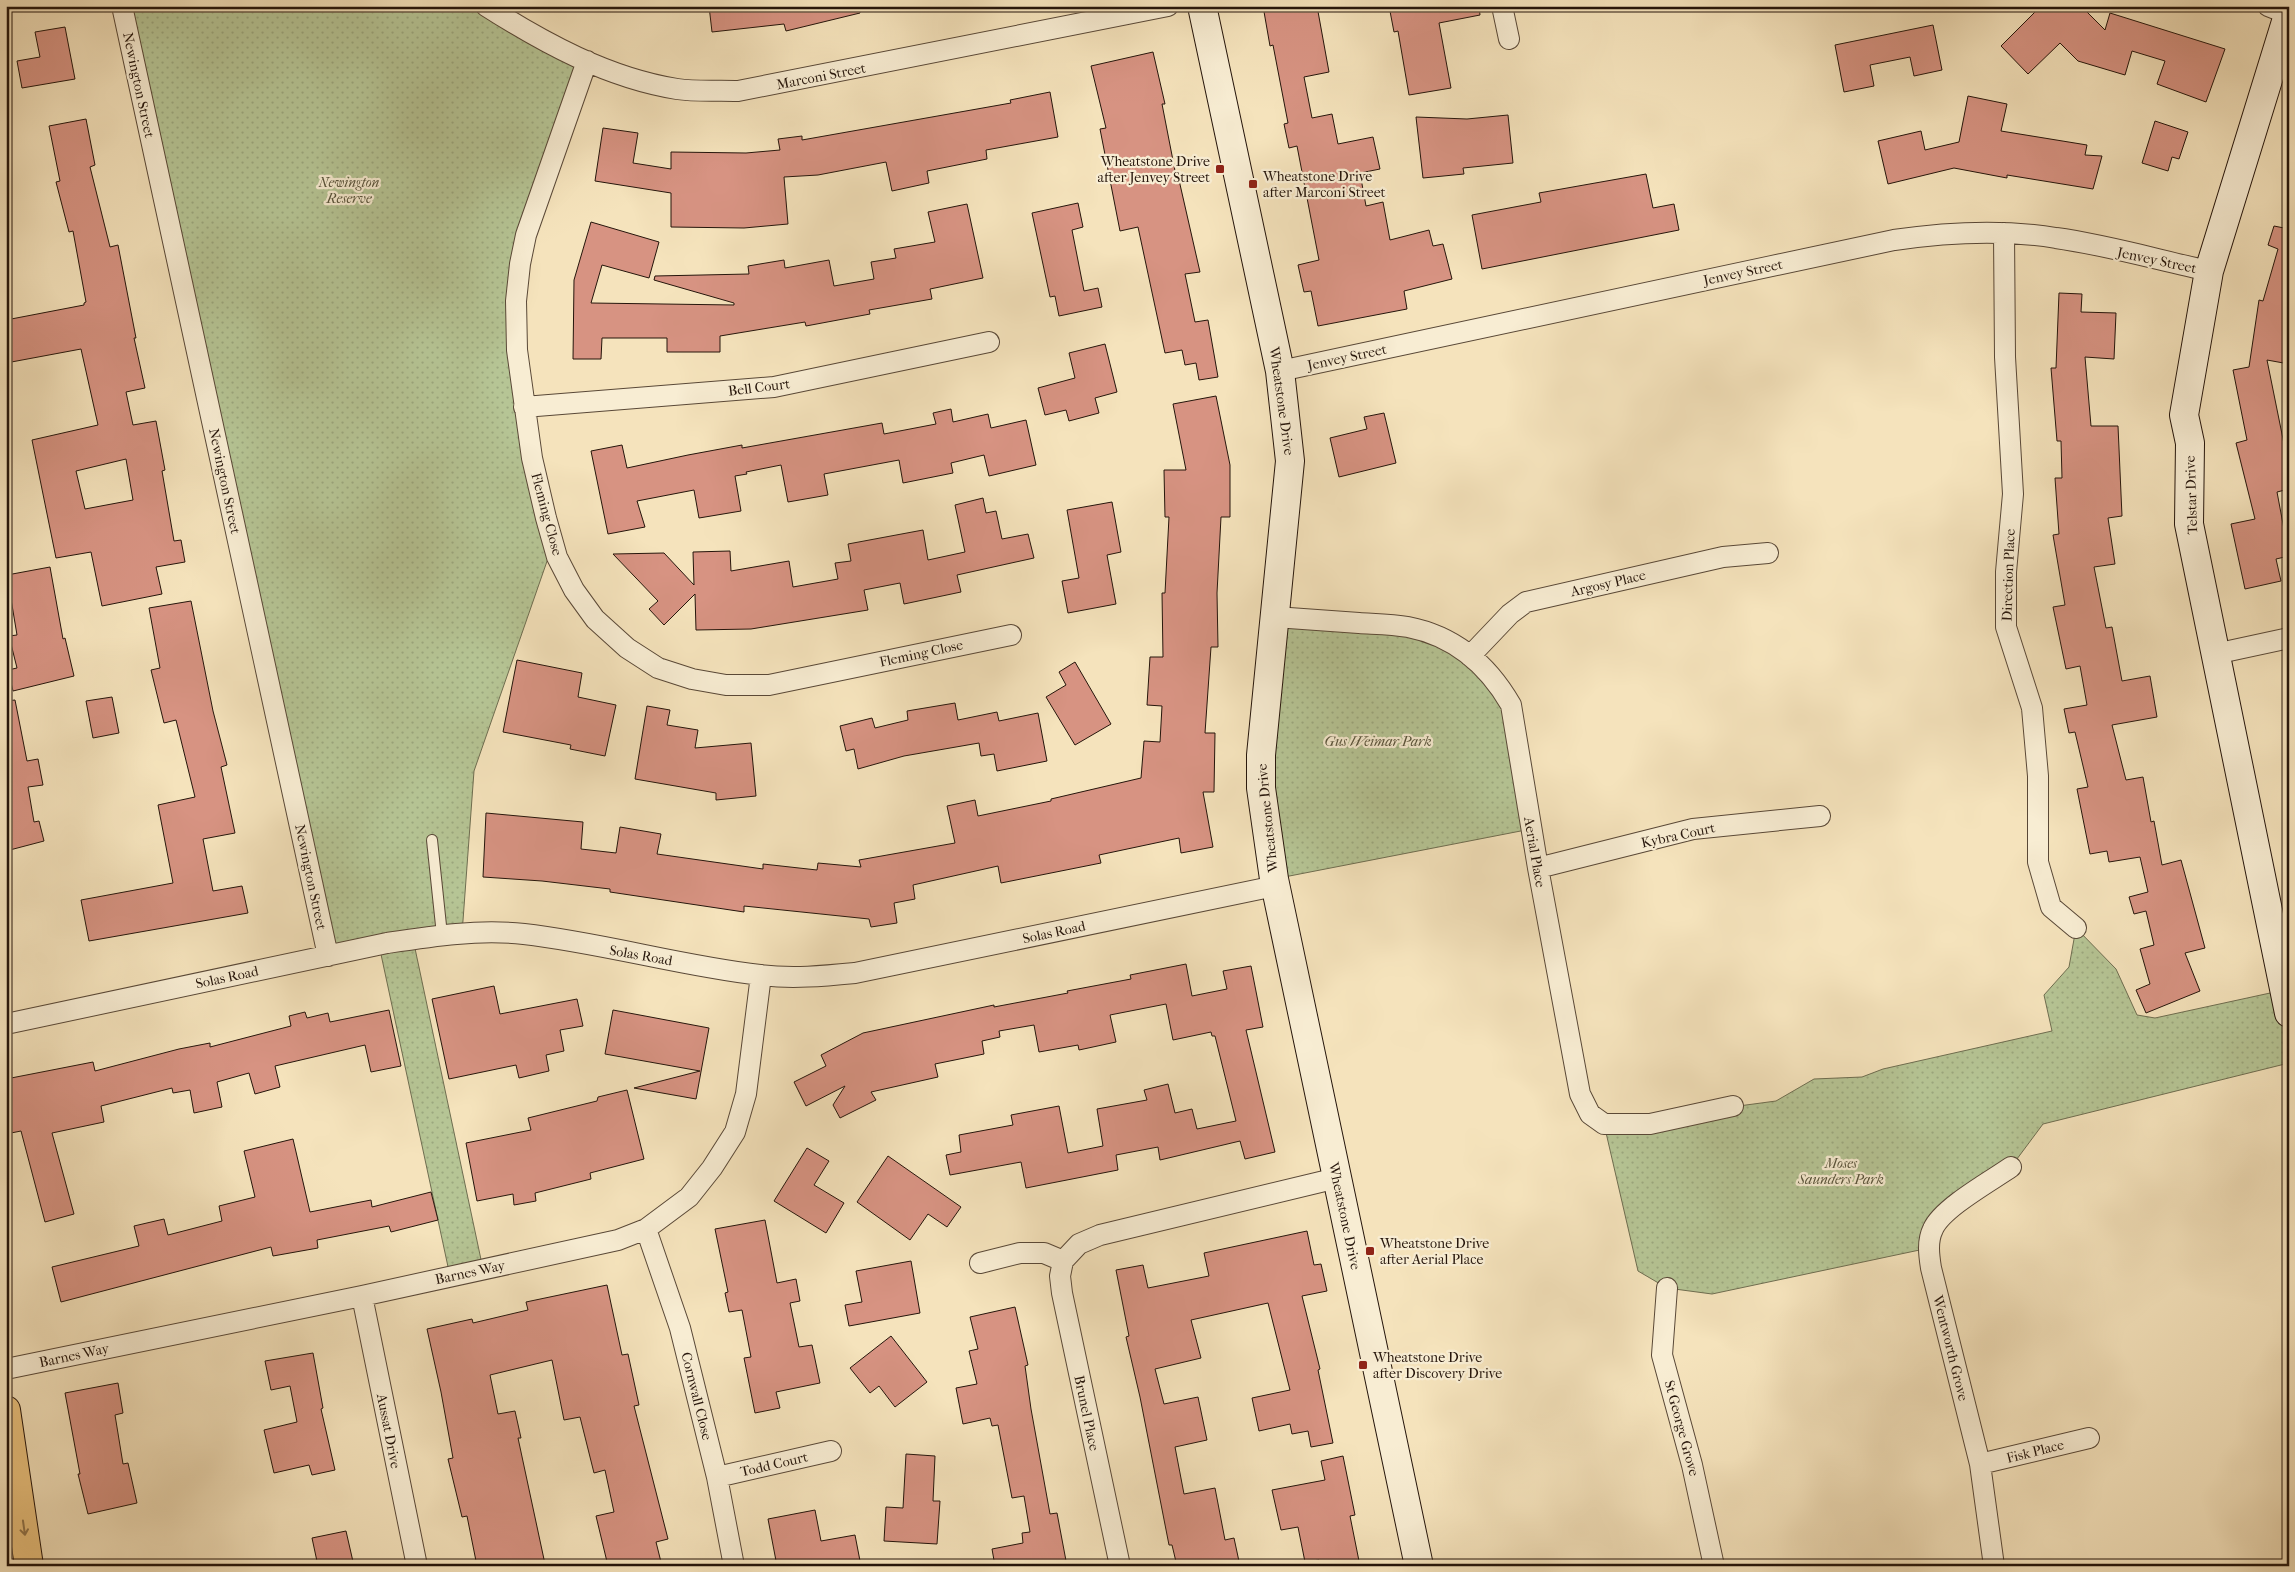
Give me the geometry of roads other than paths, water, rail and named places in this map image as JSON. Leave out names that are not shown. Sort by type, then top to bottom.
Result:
[{"type":"main road","points":[[6,1410],[30,1566]]},
{"type":"street","name":"Newington Street","points":[[122,6],[328,956]]},
{"type":"street","name":"Marconi Street","points":[[486,6],[554,47],[631,77],[678,89],[738,91],[1168,6]]},
{"type":"street","name":"Wheatstone Drive","points":[[1202,6],[1280,371],[1290,461],[1261,755],[1261,788],[1275,886],[1419,1566]]},
{"type":"street","points":[[1502,6],[1509,39]]},
{"type":"street","points":[[2268,6],[2288,13]]},
{"type":"street","name":"Telstar Drive","points":[[2288,13],[2208,271],[2184,415],[2190,443],[2189,524],[2289,1013]]},
{"type":"street","name":"Fleming Close","points":[[587,61],[526,235],[520,264],[516,301],[517,350],[524,407],[532,458],[546,518],[557,556],[574,590],[595,619],[627,648],[658,668],[692,679],[726,684],[770,685],[1011,635]]},
{"type":"street","name":"Jenvey Street","points":[[1280,371],[1894,240],[1970,232],[2057,238],[2208,271]]},
{"type":"street","name":"Direction Place","points":[[2004,233],[2005,357],[2013,494],[2006,572],[2006,627],[2032,708],[2038,776],[2038,862],[2051,907],[2076,928]]},
{"type":"street","name":"Bell Court","points":[[524,407],[774,387],[989,342]]},
{"type":"street","name":"Argosy Place","points":[[1470,656],[1510,614],[1526,602],[1723,557],[1768,553]]},
{"type":"street","name":"Aerial Place","points":[[1275,617],[1407,627],[1429,633],[1452,643],[1486,669],[1500,686],[1511,705],[1538,868],[1580,1094],[1590,1114],[1604,1124],[1650,1124],[1733,1106]]},
{"type":"street","points":[[2215,654],[2289,638]]},
{"type":"street","name":"Kybra Court","points":[[1538,868],[1693,829],[1820,816]]},
{"type":"street","name":"Solas Road","points":[[6,1024],[388,943],[442,935],[482,932],[524,934],[761,975],[808,977],[855,973],[1275,886]]},
{"type":"street","name":"Barnes Way","points":[[6,1369],[362,1296],[618,1240],[646,1229],[689,1197],[712,1168],[735,1132],[746,1094],[761,975]]},
{"type":"street","name":"Wentworth Grove","points":[[1994,1566],[1980,1464],[1931,1268],[1929,1248],[1932,1230],[1941,1216],[2011,1167]]},
{"type":"street","points":[[980,1263],[1028,1253],[1044,1253],[1063,1261],[1079,1244],[1100,1235],[1337,1178]]},
{"type":"street","name":"Cornwall Close","points":[[646,1229],[680,1328],[717,1477],[734,1566]]},
{"type":"street","name":"Brunel Place","points":[[1063,1261],[1060,1276],[1062,1293],[1120,1566]]},
{"type":"street","name":"St George Grove","points":[[1667,1288],[1662,1355],[1692,1465],[1714,1566]]},
{"type":"street","name":"Aussat Drive","points":[[362,1296],[417,1566]]},
{"type":"street","name":"Fisk Place","points":[[1980,1464],[2090,1438]]},
{"type":"street","name":"Todd Court","points":[[717,1477],[831,1451]]},
{"type":"lane","points":[[432,840],[442,935]]},
{"type":"place","name":"Wheatstone Drive after Jenvey Street","points":[[1220,169]]},
{"type":"place","name":"Wheatstone Drive after Marconi Street","points":[[1253,184]]},
{"type":"place","name":"Wheatstone Drive after Aerial Place","points":[[1370,1251]]},
{"type":"place","name":"Wheatstone Drive after Discovery Drive","points":[[1363,1365]]},
{"type":"park label","name":"Newington Reserve","points":[[349,190]]},
{"type":"park label","name":"Gus Weimar Park","points":[[1378,741]]},
{"type":"park label","name":"Moses Saunders Park","points":[[1841,1172]]}]
